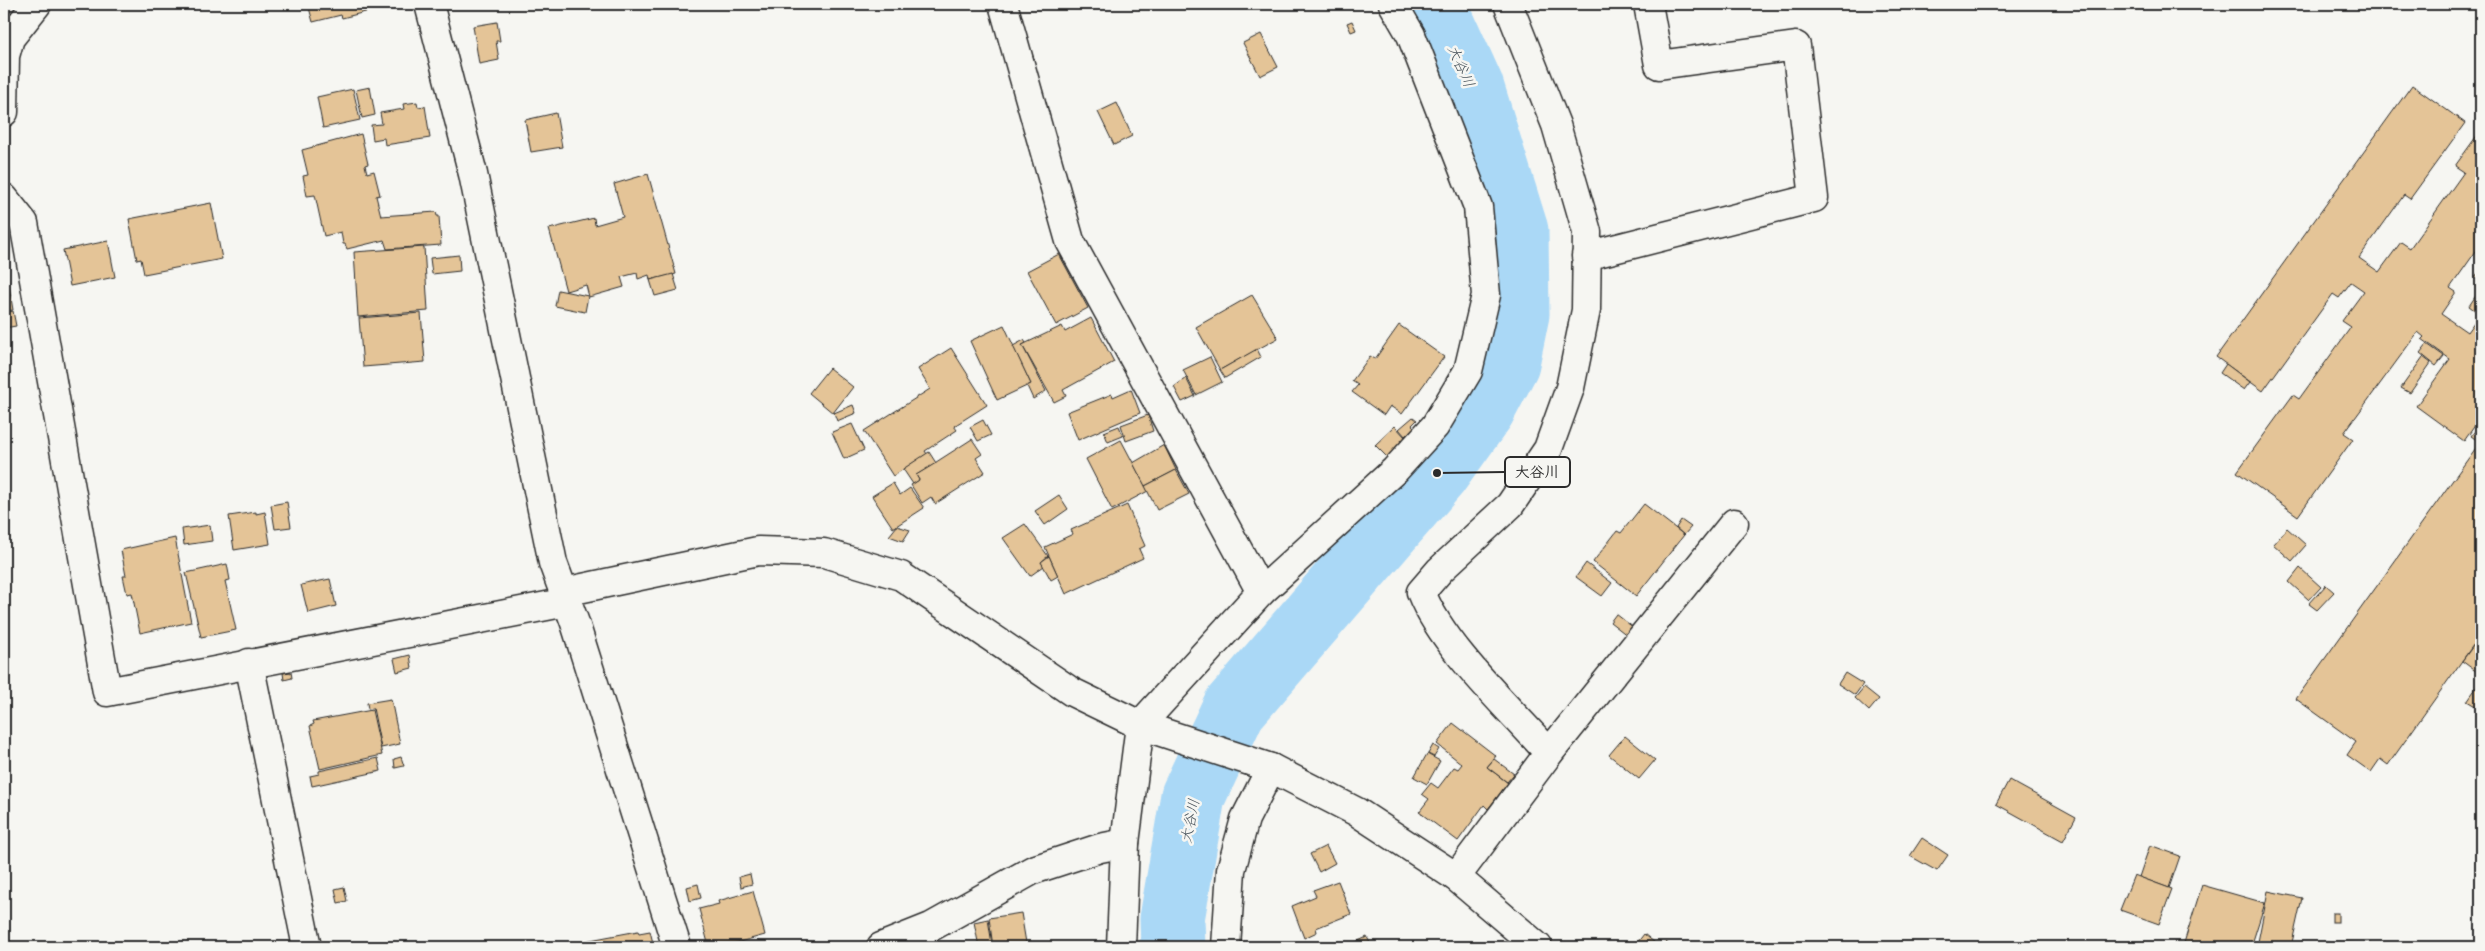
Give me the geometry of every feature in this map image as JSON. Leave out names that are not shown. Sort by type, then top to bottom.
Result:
[{"type":"street","points":[[4,112],[5,56],[10,38],[37,4]]},
{"type":"street","points":[[429,4],[473,174],[553,563],[678,947]]},
{"type":"street","points":[[1003,4],[1070,242],[1261,592]]},
{"type":"street","points":[[1121,947],[1125,843],[1140,725],[1261,592],[1395,470],[1434,426],[1468,371],[1486,295],[1478,207],[1411,34],[1393,4]]},
{"type":"street","points":[[1508,4],[1556,125],[1586,232],[1586,310],[1570,388],[1548,449],[1510,505],[1440,570],[1421,592],[1428,611],[1468,662],[1549,753]]},
{"type":"street","points":[[1586,256],[1814,198],[1796,46],[1659,65],[1648,4]]},
{"type":"street","points":[[4,198],[24,223],[107,692],[565,597],[758,551],[824,553],[902,576],[1072,692],[1140,725],[1261,765],[1357,812],[1456,877],[1538,947]]},
{"type":"street","points":[[1456,877],[1549,753],[1734,522]]},
{"type":"street","points":[[249,663],[307,947]]},
{"type":"street","points":[[1226,947],[1231,870],[1261,765]]},
{"type":"street","points":[[881,947],[931,928],[1033,870],[1100,848],[1125,843]]},
{"type":"building","points":[[308,4],[397,4],[342,18],[341,15],[313,22]]},
{"type":"building","points":[[1352,21],[1356,30],[1351,32],[1347,23]]},
{"type":"building","points":[[497,22],[500,41],[496,41],[499,60],[479,64],[473,26]]},
{"type":"building","points":[[1261,34],[1278,67],[1260,76],[1243,43]]},
{"type":"building","points":[[2412,85],[2465,123],[2410,199],[2404,195],[2359,258],[2379,272],[2401,242],[2410,248],[2464,172],[2455,166],[2481,130],[2481,244],[2450,288],[2456,292],[2441,314],[2467,332],[2480,314],[2469,306],[2481,288],[2481,417],[2464,441],[2416,406],[2450,359],[2422,339],[2424,337],[2418,332],[2344,433],[2353,439],[2298,516],[2237,472],[2293,395],[2299,399],[2351,327],[2342,321],[2364,291],[2351,282],[2339,298],[2333,294],[2263,391],[2216,357]]},
{"type":"building","points":[[370,87],[375,115],[362,118],[356,90]]},
{"type":"building","points":[[353,89],[360,120],[323,128],[317,97]]},
{"type":"building","points":[[417,102],[418,107],[425,106],[430,138],[385,145],[384,138],[373,140],[371,125],[382,124],[380,113],[404,109],[403,104]]},
{"type":"building","points":[[1117,103],[1132,136],[1114,145],[1098,112]]},
{"type":"building","points":[[556,113],[562,147],[531,152],[525,120]]},
{"type":"building","points":[[361,134],[368,164],[365,165],[367,173],[374,171],[380,195],[376,196],[381,216],[436,212],[437,216],[439,216],[441,245],[387,249],[384,240],[347,249],[345,244],[343,244],[341,232],[324,236],[315,195],[307,196],[303,176],[308,175],[302,150]]},
{"type":"building","points":[[648,174],[676,274],[650,280],[649,275],[638,279],[637,273],[621,277],[624,287],[589,297],[586,285],[566,291],[549,229],[594,218],[595,225],[623,217],[614,184]]},
{"type":"building","points":[[211,203],[222,259],[144,274],[141,259],[137,260],[129,219]]},
{"type":"building","points":[[108,241],[115,277],[70,286],[63,250]]},
{"type":"building","points":[[424,247],[428,311],[358,317],[354,252]]},
{"type":"building","points":[[1059,254],[1088,308],[1056,325],[1027,271]]},
{"type":"building","points":[[459,255],[460,271],[432,274],[430,258]]},
{"type":"building","points":[[4,256],[13,310],[4,311]]},
{"type":"building","points":[[2481,269],[2481,282],[2475,277]]},
{"type":"building","points":[[673,274],[678,290],[655,296],[650,280]]},
{"type":"building","points":[[558,290],[588,296],[585,312],[555,306]]},
{"type":"building","points":[[1252,295],[1278,338],[1220,370],[1196,327]]},
{"type":"building","points":[[13,311],[16,326],[4,328],[4,313]]},
{"type":"building","points":[[421,313],[425,362],[363,367],[359,318]]},
{"type":"building","points":[[1091,318],[1114,362],[1063,390],[1066,396],[1054,402],[1022,345],[1062,326],[1065,332]]},
{"type":"building","points":[[1004,325],[1031,384],[997,400],[970,341]]},
{"type":"building","points":[[1399,325],[1444,357],[1402,414],[1390,406],[1384,415],[1352,392],[1358,385],[1352,381],[1370,356],[1375,359]]},
{"type":"building","points":[[1024,340],[1026,343],[1022,345],[1046,391],[1033,399],[1027,386],[1031,384],[1013,346]]},
{"type":"building","points":[[2427,344],[2444,356],[2436,366],[2420,353]]},
{"type":"building","points":[[951,348],[987,405],[954,426],[957,430],[925,451],[927,454],[893,476],[864,431],[930,389],[918,369]]},
{"type":"building","points":[[1257,349],[1261,357],[1225,378],[1220,370]]},
{"type":"building","points":[[1210,357],[1222,382],[1196,395],[1183,370]]},
{"type":"building","points":[[2423,357],[2431,363],[2410,393],[2401,388]]},
{"type":"building","points":[[2226,364],[2250,382],[2244,390],[2220,373]]},
{"type":"building","points":[[829,368],[853,387],[833,413],[809,393]]},
{"type":"building","points":[[1186,378],[1195,396],[1182,402],[1174,387]]},
{"type":"building","points":[[1131,389],[1140,413],[1078,440],[1067,412],[1112,394],[1113,397]]},
{"type":"building","points":[[853,405],[856,413],[837,421],[834,413]]},
{"type":"building","points":[[1148,415],[1153,431],[1126,441],[1121,425]]},
{"type":"building","points":[[1413,417],[1417,420],[1412,425],[1414,427],[1405,436],[1399,429]]},
{"type":"building","points":[[983,420],[991,435],[978,441],[970,427]]},
{"type":"building","points":[[2481,423],[2481,443],[2471,436]]},
{"type":"building","points":[[852,424],[864,450],[844,459],[832,432]]},
{"type":"building","points":[[1119,426],[1123,436],[1108,442],[1104,432]]},
{"type":"building","points":[[1395,426],[1406,438],[1388,458],[1375,445]]},
{"type":"building","points":[[972,439],[982,454],[976,458],[985,472],[935,504],[931,497],[922,503],[911,485],[919,480],[916,475]]},
{"type":"building","points":[[1121,440],[1148,491],[1112,510],[1086,459]]},
{"type":"building","points":[[1164,445],[1176,470],[1145,486],[1133,463]]},
{"type":"building","points":[[2478,445],[2481,447],[2481,634],[2388,765],[2380,759],[2371,772],[2347,755],[2356,742],[2296,699]]},
{"type":"building","points":[[929,452],[936,463],[916,475],[919,480],[913,484],[903,469]]},
{"type":"building","points":[[1176,470],[1189,494],[1157,510],[1145,486]]},
{"type":"building","points":[[893,483],[900,495],[910,488],[924,508],[893,528],[872,496]]},
{"type":"building","points":[[1059,495],[1068,509],[1045,525],[1035,511]]},
{"type":"building","points":[[287,502],[291,527],[275,529],[271,505]]},
{"type":"building","points":[[1644,504],[1684,535],[1636,596],[1593,562],[1617,531],[1621,533]]},
{"type":"building","points":[[1127,505],[1145,546],[1139,549],[1143,558],[1066,594],[1045,547],[1073,534],[1071,530]]},
{"type":"building","points":[[256,512],[256,514],[265,512],[270,544],[234,550],[229,516]]},
{"type":"building","points":[[1681,520],[1691,527],[1684,535],[1676,528]]},
{"type":"building","points":[[1025,524],[1048,556],[1041,562],[1044,566],[1030,576],[1003,538]]},
{"type":"building","points":[[210,525],[212,541],[184,545],[182,529]]},
{"type":"building","points":[[897,526],[910,530],[903,541],[889,536]]},
{"type":"building","points":[[2287,528],[2306,545],[2292,561],[2273,544]]},
{"type":"building","points":[[175,538],[191,622],[140,633],[132,593],[127,594],[123,576],[126,576],[121,550]]},
{"type":"building","points":[[1049,556],[1058,576],[1051,580],[1041,562]]},
{"type":"building","points":[[1586,563],[1612,583],[1602,596],[1576,577]]},
{"type":"building","points":[[227,564],[230,580],[225,581],[236,630],[201,637],[186,573]]},
{"type":"building","points":[[2300,568],[2321,587],[2309,600],[2289,582]]},
{"type":"building","points":[[330,579],[336,606],[308,613],[301,585]]},
{"type":"building","points":[[2326,585],[2334,592],[2317,610],[2309,604]]},
{"type":"building","points":[[1616,614],[1634,628],[1628,636],[1610,622]]},
{"type":"building","points":[[2476,642],[2481,646],[2481,675],[2462,661]]},
{"type":"building","points":[[410,655],[412,668],[397,672],[394,659]]},
{"type":"building","points":[[291,672],[292,678],[284,680],[283,673]]},
{"type":"building","points":[[1845,673],[1863,684],[1855,695],[1838,684]]},
{"type":"building","points":[[2481,681],[2481,702],[2477,707],[2467,701]]},
{"type":"building","points":[[1864,687],[1879,699],[1869,711],[1855,698]]},
{"type":"building","points":[[391,699],[400,744],[381,748],[373,708],[368,709],[367,703]]},
{"type":"building","points":[[372,710],[382,755],[320,769],[310,726],[314,724],[313,721]]},
{"type":"building","points":[[1453,723],[1496,756],[1487,767],[1508,783],[1488,809],[1484,805],[1458,841],[1419,812],[1429,799],[1422,794],[1431,783],[1438,788],[1454,767],[1458,769],[1462,764],[1437,744]]},
{"type":"building","points":[[1625,736],[1655,760],[1639,779],[1609,755]]},
{"type":"building","points":[[1433,745],[1439,749],[1434,757],[1428,754]]},
{"type":"building","points":[[1427,754],[1440,761],[1427,784],[1414,777]]},
{"type":"building","points":[[401,757],[404,766],[395,768],[394,759]]},
{"type":"building","points":[[378,758],[381,771],[312,786],[310,776],[319,774],[319,771]]},
{"type":"building","points":[[1494,759],[1514,774],[1507,782],[1487,767]]},
{"type":"building","points":[[2009,780],[2076,817],[2063,841],[1996,804]]},
{"type":"building","points":[[1922,838],[1948,855],[1937,871],[1910,856]]},
{"type":"building","points":[[2150,845],[2180,856],[2169,888],[2139,877]]},
{"type":"building","points":[[1326,846],[1335,863],[1319,872],[1310,854]]},
{"type":"building","points":[[750,874],[752,884],[741,887],[739,877]]},
{"type":"building","points":[[2134,875],[2172,889],[2159,924],[2120,910]]},
{"type":"building","points":[[1338,881],[1351,914],[1316,928],[1317,932],[1304,938],[1292,906],[1316,896],[1313,890]]},
{"type":"building","points":[[698,884],[701,898],[690,901],[687,887]]},
{"type":"building","points":[[2202,885],[2265,903],[2251,947],[2187,947],[2188,944],[2184,943]]},
{"type":"building","points":[[344,887],[347,901],[338,903],[335,889]]},
{"type":"building","points":[[753,891],[765,935],[721,947],[709,947],[699,909],[719,904],[718,901]]},
{"type":"building","points":[[2268,891],[2302,898],[2291,947],[2257,947]]},
{"type":"building","points":[[1021,913],[1026,943],[993,947],[989,918]]},
{"type":"building","points":[[2332,913],[2338,913],[2338,922],[2332,922]]},
{"type":"building","points":[[988,919],[992,944],[979,947],[974,922]]},
{"type":"building","points":[[638,931],[639,933],[650,931],[654,947],[553,947]]},
{"type":"building","points":[[1644,934],[1660,947],[1634,947]]},
{"type":"building","points":[[1367,937],[1372,947],[1345,947]]},
{"type":"building","points":[[2325,941],[2336,942],[2335,947],[2325,947]]},
{"type":"building","points":[[1666,942],[1672,947],[1662,947]]},
{"type":"building","points":[[2337,942],[2378,944],[2378,947],[2336,947]]},
{"type":"waterway","name":"大谷川","points":[[1173,947],[1172,919],[1193,796],[1234,709],[1437,473],[1483,409],[1507,363],[1517,314],[1516,231],[1471,86],[1439,15],[1432,4]]},
{"type":"place","name":"大谷川","points":[[1437,473]]}]
